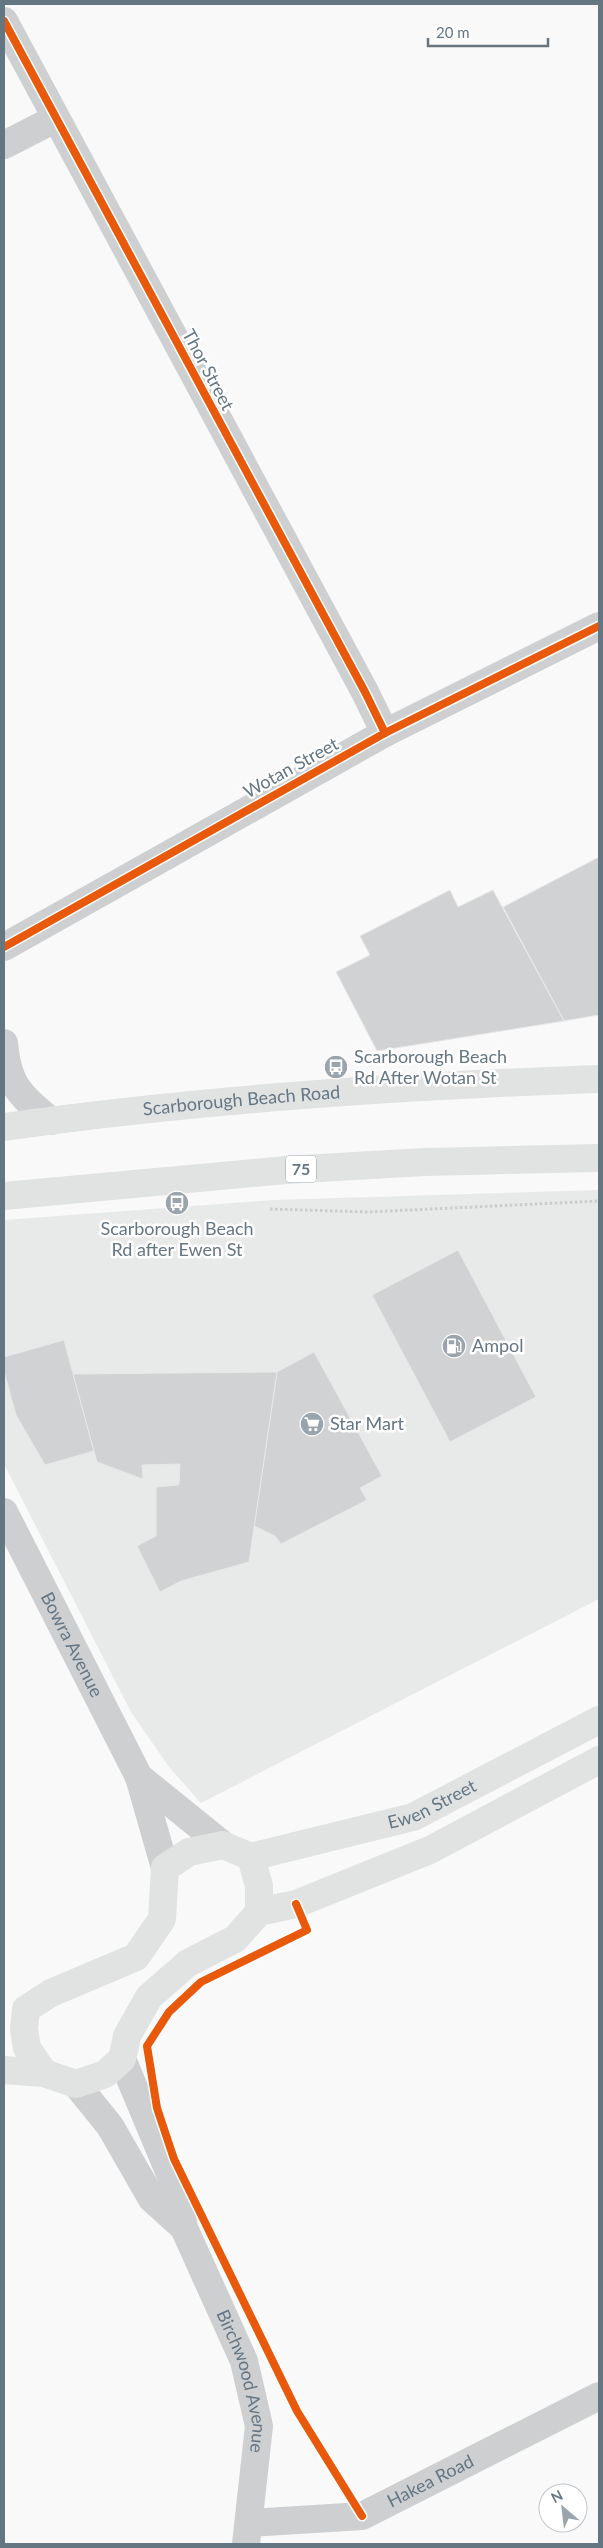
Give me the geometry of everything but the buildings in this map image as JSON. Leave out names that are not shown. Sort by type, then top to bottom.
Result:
[{"type":"main road","name":"Scarborough Beach Road","points":[[4,1128],[252,1098],[465,1084],[599,1079]]},
{"type":"main road","name":"75","points":[[4,1196],[296,1169],[424,1162],[599,1158]]},
{"type":"main road","name":"Ewen Street","points":[[251,1857],[413,1817],[599,1720]]},
{"type":"main road","points":[[4,2070],[44,2073],[76,2084],[105,2074],[122,2059],[127,2036],[149,1997],[188,1963],[235,1939],[259,1912],[296,1904],[430,1850],[599,1760]]},
{"type":"main road","points":[[44,2073],[28,2048],[24,2029],[15,2014],[51,1993],[136,1957],[162,1919],[165,1868],[189,1852],[223,1845],[251,1857],[259,1886],[259,1912]]},
{"type":"street","name":"Thor Street","points":[[4,21],[55,119],[366,692],[385,733]]},
{"type":"street","points":[[4,145],[55,119]]},
{"type":"street","name":"Wotan Street","points":[[4,946],[385,733],[599,626]]},
{"type":"street","points":[[4,1043],[7,1065],[16,1090],[51,1121]]},
{"type":"street","name":"Bowra Avenue","points":[[4,1512],[139,1776],[165,1868]]},
{"type":"street","name":"Bowra Avenue","points":[[139,1776],[223,1845]]},
{"type":"street","name":"Birchwood Avenue","points":[[122,2059],[178,2193],[184,2228],[244,2361],[258,2426],[248,2534]]},
{"type":"street","name":"Birchwood Avenue","points":[[76,2084],[110,2126],[152,2199],[184,2228]]},
{"type":"street","name":"Hakea Road","points":[[248,2534],[362,2516],[599,2396]]},
{"type":"path","points":[[262,1210],[368,1212],[599,1202]]},
{"type":"shaded area","points":[[599,1190],[599,1599],[201,1803],[169,1767],[131,1712],[4,1464],[4,1220],[273,1200]]},
{"type":"cycle path","points":[[4,21],[365,692],[385,733]]},
{"type":"cycle path","points":[[4,947],[385,733],[599,626]]},
{"type":"cycle path","points":[[296,1904],[307,1930],[201,1982],[169,2012],[147,2046],[157,2108],[174,2159],[297,2411],[362,2516]]},
{"type":"place","name":"Scarborough Beach Rd After Wotan St","points":[[336,1067]]},
{"type":"place","name":"Scarborough Beach Rd after Ewen St","points":[[177,1203]]},
{"type":"place","name":"Ampol","points":[[454,1346]]},
{"type":"place","name":"Star Mart","points":[[312,1424]]}]
